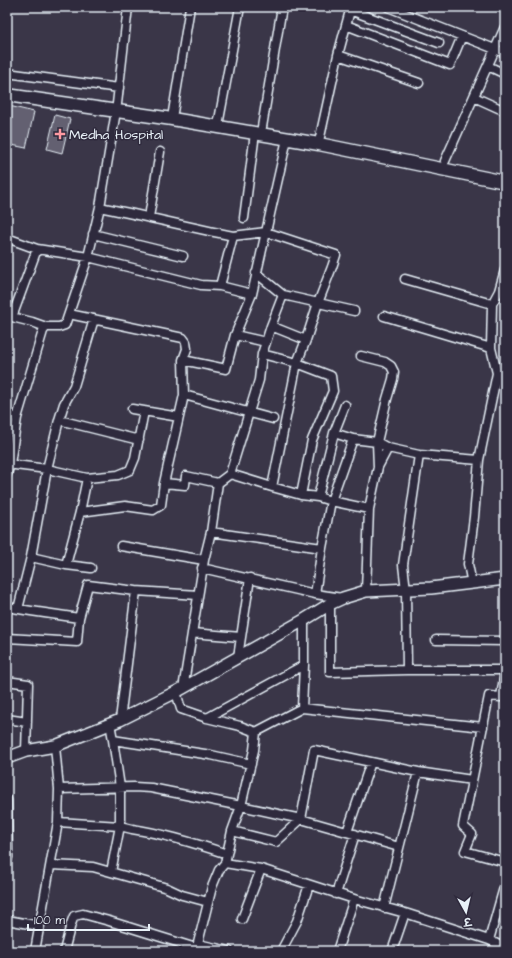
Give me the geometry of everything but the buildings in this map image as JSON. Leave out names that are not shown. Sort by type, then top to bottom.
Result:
[{"type":"main road","points":[[7,88],[117,108],[173,112],[225,124]]},
{"type":"main road","points":[[7,95],[117,108],[258,130],[320,137],[505,174]]},
{"type":"main road","points":[[258,130],[287,139],[327,145],[505,182]]},
{"type":"street","points":[[37,249],[9,316],[46,327],[59,327],[65,325],[69,314],[88,257],[100,207],[117,108],[128,7]]},
{"type":"street","points":[[173,112],[190,7]]},
{"type":"street","points":[[225,124],[240,7]]},
{"type":"street","points":[[244,218],[258,130],[282,7]]},
{"type":"street","points":[[388,7],[505,54]]},
{"type":"street","points":[[320,137],[350,9],[439,43]]},
{"type":"street","points":[[346,25],[450,65],[462,36]]},
{"type":"street","points":[[445,161],[505,27]]},
{"type":"street","points":[[338,55],[419,83]]},
{"type":"street","points":[[488,66],[505,74]]},
{"type":"street","points":[[7,73],[119,88]]},
{"type":"street","points":[[474,97],[505,111]]},
{"type":"street","points":[[183,360],[226,369],[235,335],[252,294],[287,139]]},
{"type":"street","points":[[149,217],[160,152]]},
{"type":"street","points":[[100,207],[233,236],[266,232],[336,255],[297,363],[272,487]]},
{"type":"street","points":[[93,234],[183,256]]},
{"type":"street","points":[[220,286],[233,236]]},
{"type":"street","points":[[7,238],[37,249],[88,257],[201,285],[220,286],[252,294]]},
{"type":"street","points":[[472,584],[468,564],[474,516],[478,460],[501,374],[491,348],[492,304],[499,291],[505,270]]},
{"type":"street","points":[[256,274],[283,295],[354,311]]},
{"type":"street","points":[[405,279],[492,304]]},
{"type":"street","points":[[283,295],[262,354],[258,380],[230,474],[218,483],[211,532],[203,564],[192,633],[180,690],[181,709],[256,732],[302,708],[483,727]]},
{"type":"street","points":[[69,314],[183,338],[186,342],[187,349],[183,360],[184,395],[164,482],[161,505],[153,510],[124,506],[80,512]]},
{"type":"street","points":[[384,316],[491,348]]},
{"type":"street","points":[[18,609],[30,557],[47,469],[59,420],[64,404],[74,386],[94,319]]},
{"type":"street","points":[[271,326],[306,340]]},
{"type":"street","points":[[7,474],[17,418],[43,331],[46,327]]},
{"type":"street","points":[[235,335],[266,342]]},
{"type":"street","points":[[262,354],[297,363],[331,376],[333,391],[312,440],[301,495]]},
{"type":"street","points":[[361,356],[385,362],[394,372],[377,442],[378,467],[369,509],[366,591]]},
{"type":"street","points":[[184,395],[273,419]]},
{"type":"street","points":[[318,497],[334,433],[345,405]]},
{"type":"street","points":[[132,409],[179,417]]},
{"type":"street","points":[[9,464],[47,469],[87,478],[118,475],[130,470],[135,458],[144,411]]},
{"type":"street","points":[[7,415],[17,418]]},
{"type":"street","points":[[59,420],[138,440]]},
{"type":"street","points":[[334,433],[353,439],[377,442],[388,448],[419,455],[478,460]]},
{"type":"street","points":[[315,594],[331,501],[353,439]]},
{"type":"street","points":[[378,467],[388,448]]},
{"type":"street","points":[[407,670],[406,590],[403,565],[419,455]]},
{"type":"street","points":[[230,474],[301,495],[318,497],[369,509]]},
{"type":"street","points":[[164,482],[185,485],[186,476],[218,483]]},
{"type":"street","points":[[66,565],[87,478]]},
{"type":"street","points":[[211,532],[322,548]]},
{"type":"street","points":[[121,546],[203,564],[250,578],[315,594],[343,598]]},
{"type":"street","points":[[30,557],[66,565],[90,568]]},
{"type":"street","points":[[238,657],[250,578]]},
{"type":"street","points":[[7,758],[26,750],[55,746],[115,722],[180,690],[343,598],[366,591],[406,590],[472,584],[505,579]]},
{"type":"street","points":[[7,638],[77,642],[79,618],[88,585],[136,591],[198,595]]},
{"type":"street","points":[[111,872],[120,826],[120,787],[113,740],[136,591]]},
{"type":"street","points":[[330,604],[330,672],[505,670],[501,697],[489,696],[463,826],[472,834],[465,851],[505,862]]},
{"type":"street","points":[[7,607],[79,618]]},
{"type":"street","points":[[302,708],[304,620]]},
{"type":"street","points":[[192,633],[241,637]]},
{"type":"street","points":[[436,640],[505,641]]},
{"type":"street","points":[[207,718],[304,665]]},
{"type":"street","points":[[7,681],[28,684],[26,750]]},
{"type":"street","points":[[7,719],[27,722]]},
{"type":"street","points":[[197,948],[212,887],[226,858],[232,831],[241,806],[254,750],[256,732]]},
{"type":"street","points":[[113,740],[212,755],[251,764]]},
{"type":"street","points":[[35,951],[58,822],[59,789],[55,746]]},
{"type":"street","points":[[232,831],[276,842],[301,819],[314,750],[418,772],[472,780]]},
{"type":"street","points":[[336,894],[371,762]]},
{"type":"street","points":[[384,908],[418,772]]},
{"type":"street","points":[[59,789],[120,787],[151,788],[301,819],[399,847]]},
{"type":"street","points":[[7,800],[7,860]]},
{"type":"street","points":[[58,822],[120,826],[200,844],[226,858],[336,894],[406,913],[489,940],[505,948]]},
{"type":"street","points":[[51,865],[93,867],[167,888],[182,895],[208,902]]},
{"type":"street","points":[[242,919],[260,869]]},
{"type":"street","points":[[489,940],[505,884]]},
{"type":"street","points":[[281,951],[297,921],[309,885]]},
{"type":"street","points":[[337,951],[354,899]]},
{"type":"street","points":[[392,951],[406,913]]},
{"type":"street","points":[[64,951],[74,916],[83,914],[197,948],[229,951]]},
{"type":"street","points":[[7,920],[40,926]]},
{"type":"place","name":"Medha Hospital","points":[[60,134]]}]
